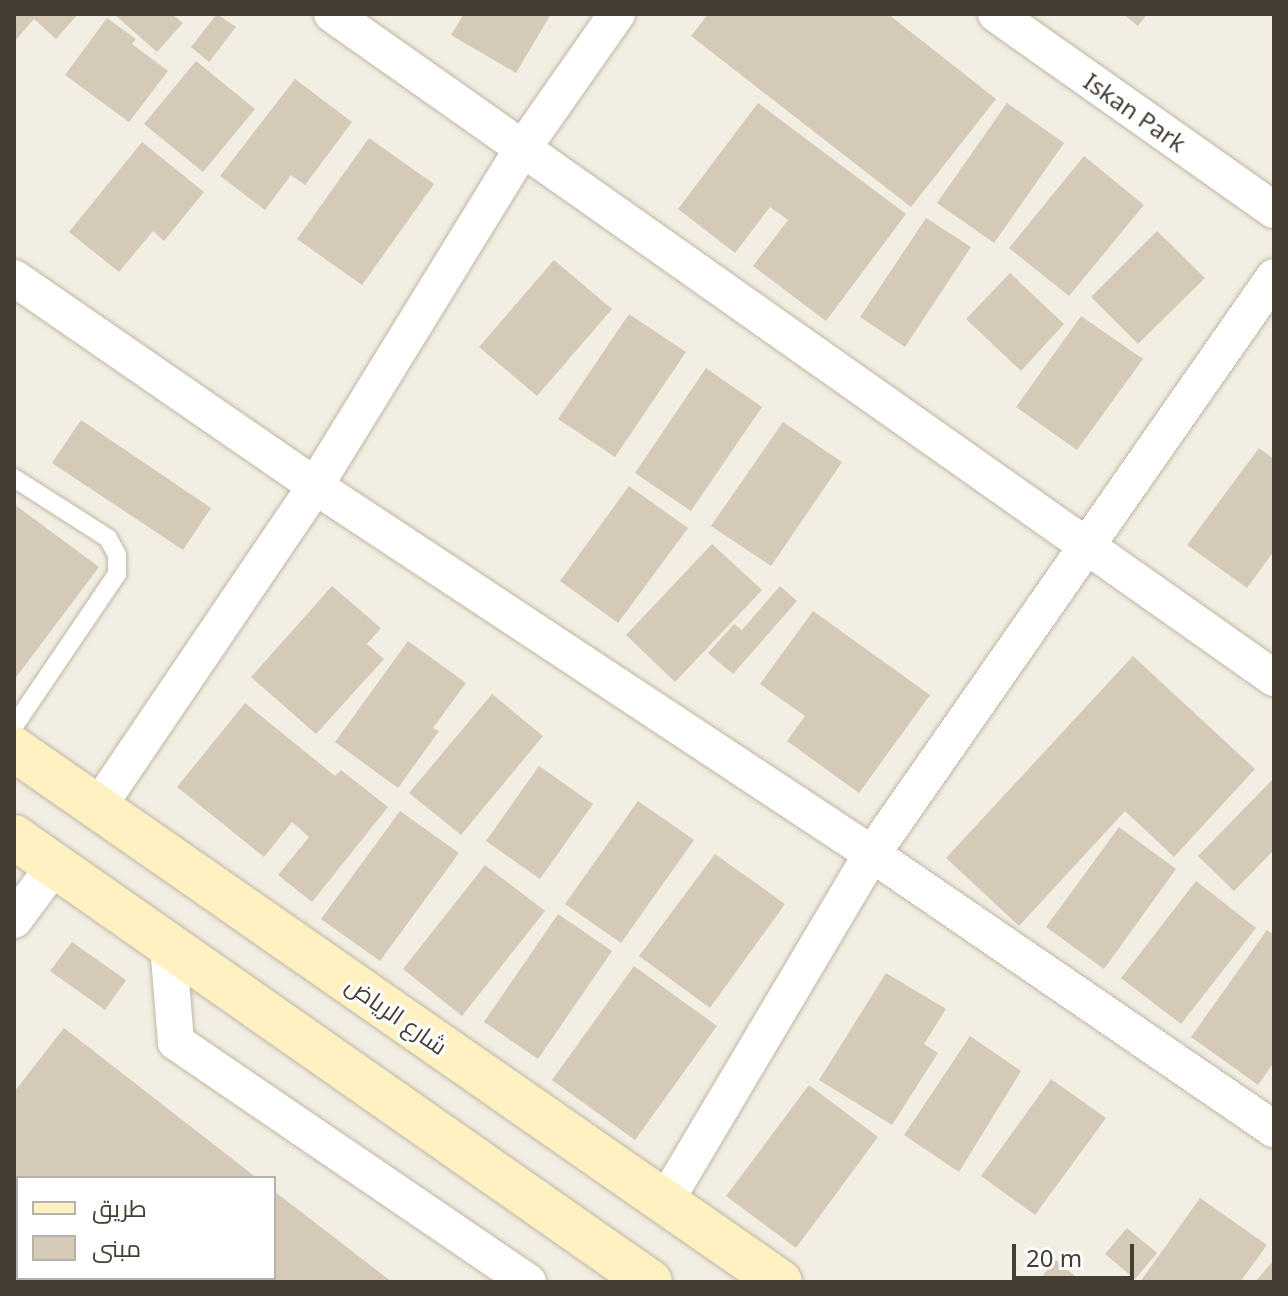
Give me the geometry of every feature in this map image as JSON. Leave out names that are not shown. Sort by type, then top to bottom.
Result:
[{"type":"main road","name":"شارع الرياض","points":[[14,749],[780,1282]]},
{"type":"main road","points":[[14,837],[650,1282]]},
{"type":"street","points":[[332,14],[1274,678]]},
{"type":"street","points":[[98,807],[315,486],[523,148],[617,14]]},
{"type":"street","name":"Iskan Park","points":[[996,14],[1274,210]]},
{"type":"street","points":[[665,1202],[872,854],[1274,277]]},
{"type":"street","points":[[14,278],[315,486],[872,854],[1274,1129]]},
{"type":"street","points":[[14,920],[55,865]]},
{"type":"street","points":[[168,945],[176,1042],[528,1282]]},
{"type":"lane","points":[[14,478],[108,538],[117,555],[117,574],[14,726]]},
{"type":"building","points":[[14,14],[78,14],[56,39],[34,19],[14,42]]},
{"type":"building","points":[[114,14],[172,14],[183,23],[157,52]]},
{"type":"building","points":[[217,14],[236,27],[209,62],[191,47]]},
{"type":"building","points":[[464,14],[551,14],[516,73],[451,35]]},
{"type":"building","points":[[708,14],[888,14],[996,99],[911,207],[691,36]]},
{"type":"building","points":[[1123,14],[1147,14],[1138,26]]},
{"type":"building","points":[[107,18],[136,39],[132,44],[168,71],[129,122],[65,75]]},
{"type":"building","points":[[196,61],[255,109],[203,172],[144,124]]},
{"type":"building","points":[[295,79],[352,122],[305,185],[291,175],[265,210],[220,176]]},
{"type":"building","points":[[758,103],[906,214],[826,321],[753,266],[788,220],[770,207],[735,253],[678,209]]},
{"type":"building","points":[[1007,103],[1064,143],[994,243],[937,203]]},
{"type":"building","points":[[369,138],[434,184],[362,285],[297,239]]},
{"type":"building","points":[[142,142],[204,192],[164,241],[153,231],[119,272],[69,232]]},
{"type":"building","points":[[1084,156],[1144,205],[1069,296],[1009,248]]},
{"type":"building","points":[[926,218],[971,247],[905,347],[860,317]]},
{"type":"building","points":[[1157,231],[1205,278],[1138,344],[1091,297]]},
{"type":"building","points":[[554,260],[612,309],[537,396],[479,347]]},
{"type":"building","points":[[1010,273],[1064,324],[1021,371],[966,319]]},
{"type":"building","points":[[629,314],[686,352],[615,457],[558,419]]},
{"type":"building","points":[[1081,316],[1143,359],[1077,450],[1016,407]]},
{"type":"building","points":[[706,368],[762,407],[691,511],[635,473]]},
{"type":"building","points":[[81,420],[211,508],[183,550],[52,463]]},
{"type":"building","points":[[783,422],[842,462],[771,566],[711,526]]},
{"type":"building","points":[[1259,448],[1274,459],[1274,551],[1247,588],[1187,545]]},
{"type":"building","points":[[629,486],[688,528],[618,623],[560,581]]},
{"type":"building","points":[[14,504],[99,567],[14,680]]},
{"type":"building","points":[[712,544],[762,590],[675,682],[626,635]]},
{"type":"building","points":[[332,586],[381,628],[367,644],[384,659],[316,734],[251,677]]},
{"type":"building","points":[[780,586],[797,601],[733,674],[708,653],[734,624],[742,630]]},
{"type":"building","points":[[813,611],[930,695],[859,793],[787,741],[805,716],[760,684]]},
{"type":"building","points":[[408,641],[466,683],[433,728],[439,731],[398,788],[335,742]]},
{"type":"building","points":[[1133,656],[1255,769],[1174,857],[1125,811],[1019,926],[946,858]]},
{"type":"building","points":[[492,694],[543,736],[461,835],[409,793]]},
{"type":"building","points":[[245,703],[335,776],[341,770],[388,807],[312,902],[278,875],[309,837],[292,822],[264,857],[177,787]]},
{"type":"building","points":[[539,766],[593,804],[540,879],[486,841]]},
{"type":"building","points":[[1274,778],[1274,850],[1234,891],[1198,856]]},
{"type":"building","points":[[638,801],[694,840],[621,943],[565,904]]},
{"type":"building","points":[[400,811],[459,853],[380,961],[321,919]]},
{"type":"building","points":[[1119,827],[1176,869],[1104,969],[1046,927]]},
{"type":"building","points":[[715,854],[785,904],[710,1008],[639,956]]},
{"type":"building","points":[[485,865],[545,911],[462,1016],[403,969]]},
{"type":"building","points":[[1196,881],[1256,928],[1181,1024],[1121,978]]},
{"type":"building","points":[[558,914],[612,951],[538,1059],[484,1022]]},
{"type":"building","points":[[1267,930],[1274,935],[1274,1062],[1258,1085],[1191,1037]]},
{"type":"building","points":[[72,942],[126,980],[105,1010],[50,971]]},
{"type":"building","points":[[634,966],[717,1026],[635,1140],[552,1080]]},
{"type":"building","points":[[886,973],[946,1009],[924,1044],[938,1053],[892,1125],[819,1080]]},
{"type":"building","points":[[64,1028],[254,1176],[16,1176],[16,1280],[276,1280],[276,1193],[392,1282],[14,1282],[14,1092]]},
{"type":"building","points":[[970,1036],[1021,1071],[959,1172],[904,1135]]},
{"type":"building","points":[[1051,1079],[1106,1118],[1035,1215],[981,1176]]},
{"type":"building","points":[[809,1085],[878,1137],[796,1248],[726,1196]]},
{"type":"building","points":[[1200,1198],[1267,1245],[1240,1282],[1140,1282]]},
{"type":"building","points":[[1127,1228],[1157,1253],[1135,1279],[1105,1254]]},
{"type":"building","points":[[1056,1260],[1082,1282],[1037,1282]]},
{"type":"building","points":[[1274,1260],[1274,1282],[1255,1282]]}]
